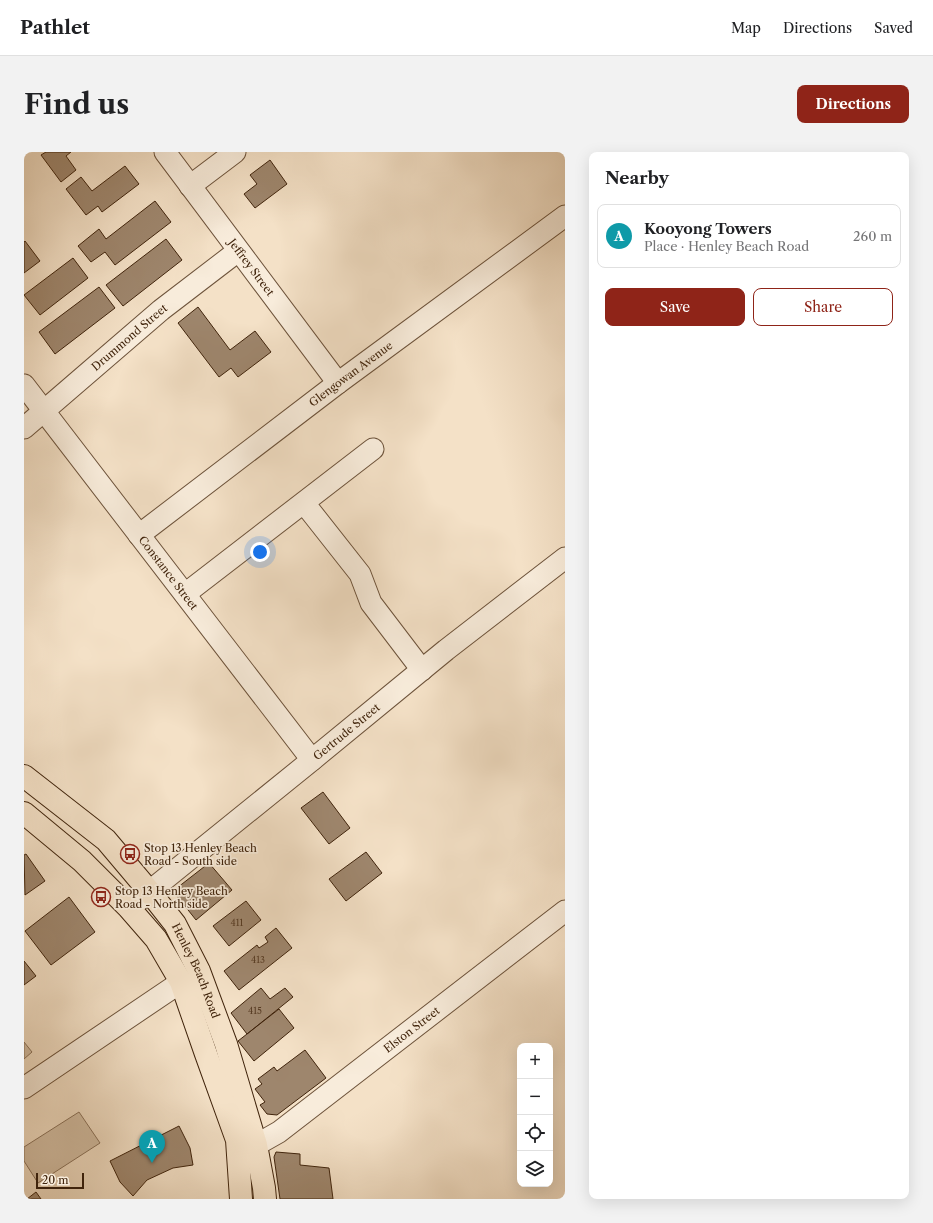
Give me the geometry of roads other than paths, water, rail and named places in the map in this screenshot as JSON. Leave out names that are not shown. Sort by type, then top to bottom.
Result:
[{"type":"main road","name":"Henley Beach Road","points":[[24,776],[106,840],[175,924],[199,971],[226,1044],[256,1145],[264,1188],[264,1199]]},
{"type":"main road","name":"Henley Beach Road","points":[[24,813],[82,861],[129,908],[156,939],[181,982],[237,1140],[241,1199]]},
{"type":"street","name":"Jeffrey Street","points":[[165,152],[338,383]]},
{"type":"street","points":[[190,186],[235,152]]},
{"type":"street","name":"Glengowan Avenue","points":[[139,535],[338,383],[565,216]]},
{"type":"street","name":"Drummond Street","points":[[24,428],[161,310],[238,251]]},
{"type":"street","name":"Constance Street","points":[[24,385],[312,760]]},
{"type":"street","points":[[185,594],[373,449]]},
{"type":"street","points":[[304,503],[360,574],[371,603],[422,670]]},
{"type":"street","name":"Gertrude Street","points":[[129,908],[446,650],[565,558]]},
{"type":"street","name":"Elston Street","points":[[256,1145],[279,1132],[565,911]]},
{"type":"street","points":[[24,1088],[181,982]]},
{"type":"place","name":"Stop 13 Henley Beach Road - South side","points":[[130,854]]},
{"type":"place","name":"Stop 13 Henley Beach Road - North side","points":[[101,897]]},
{"type":"place","name":"Kooyong Towers","points":[[152,1163]]}]
